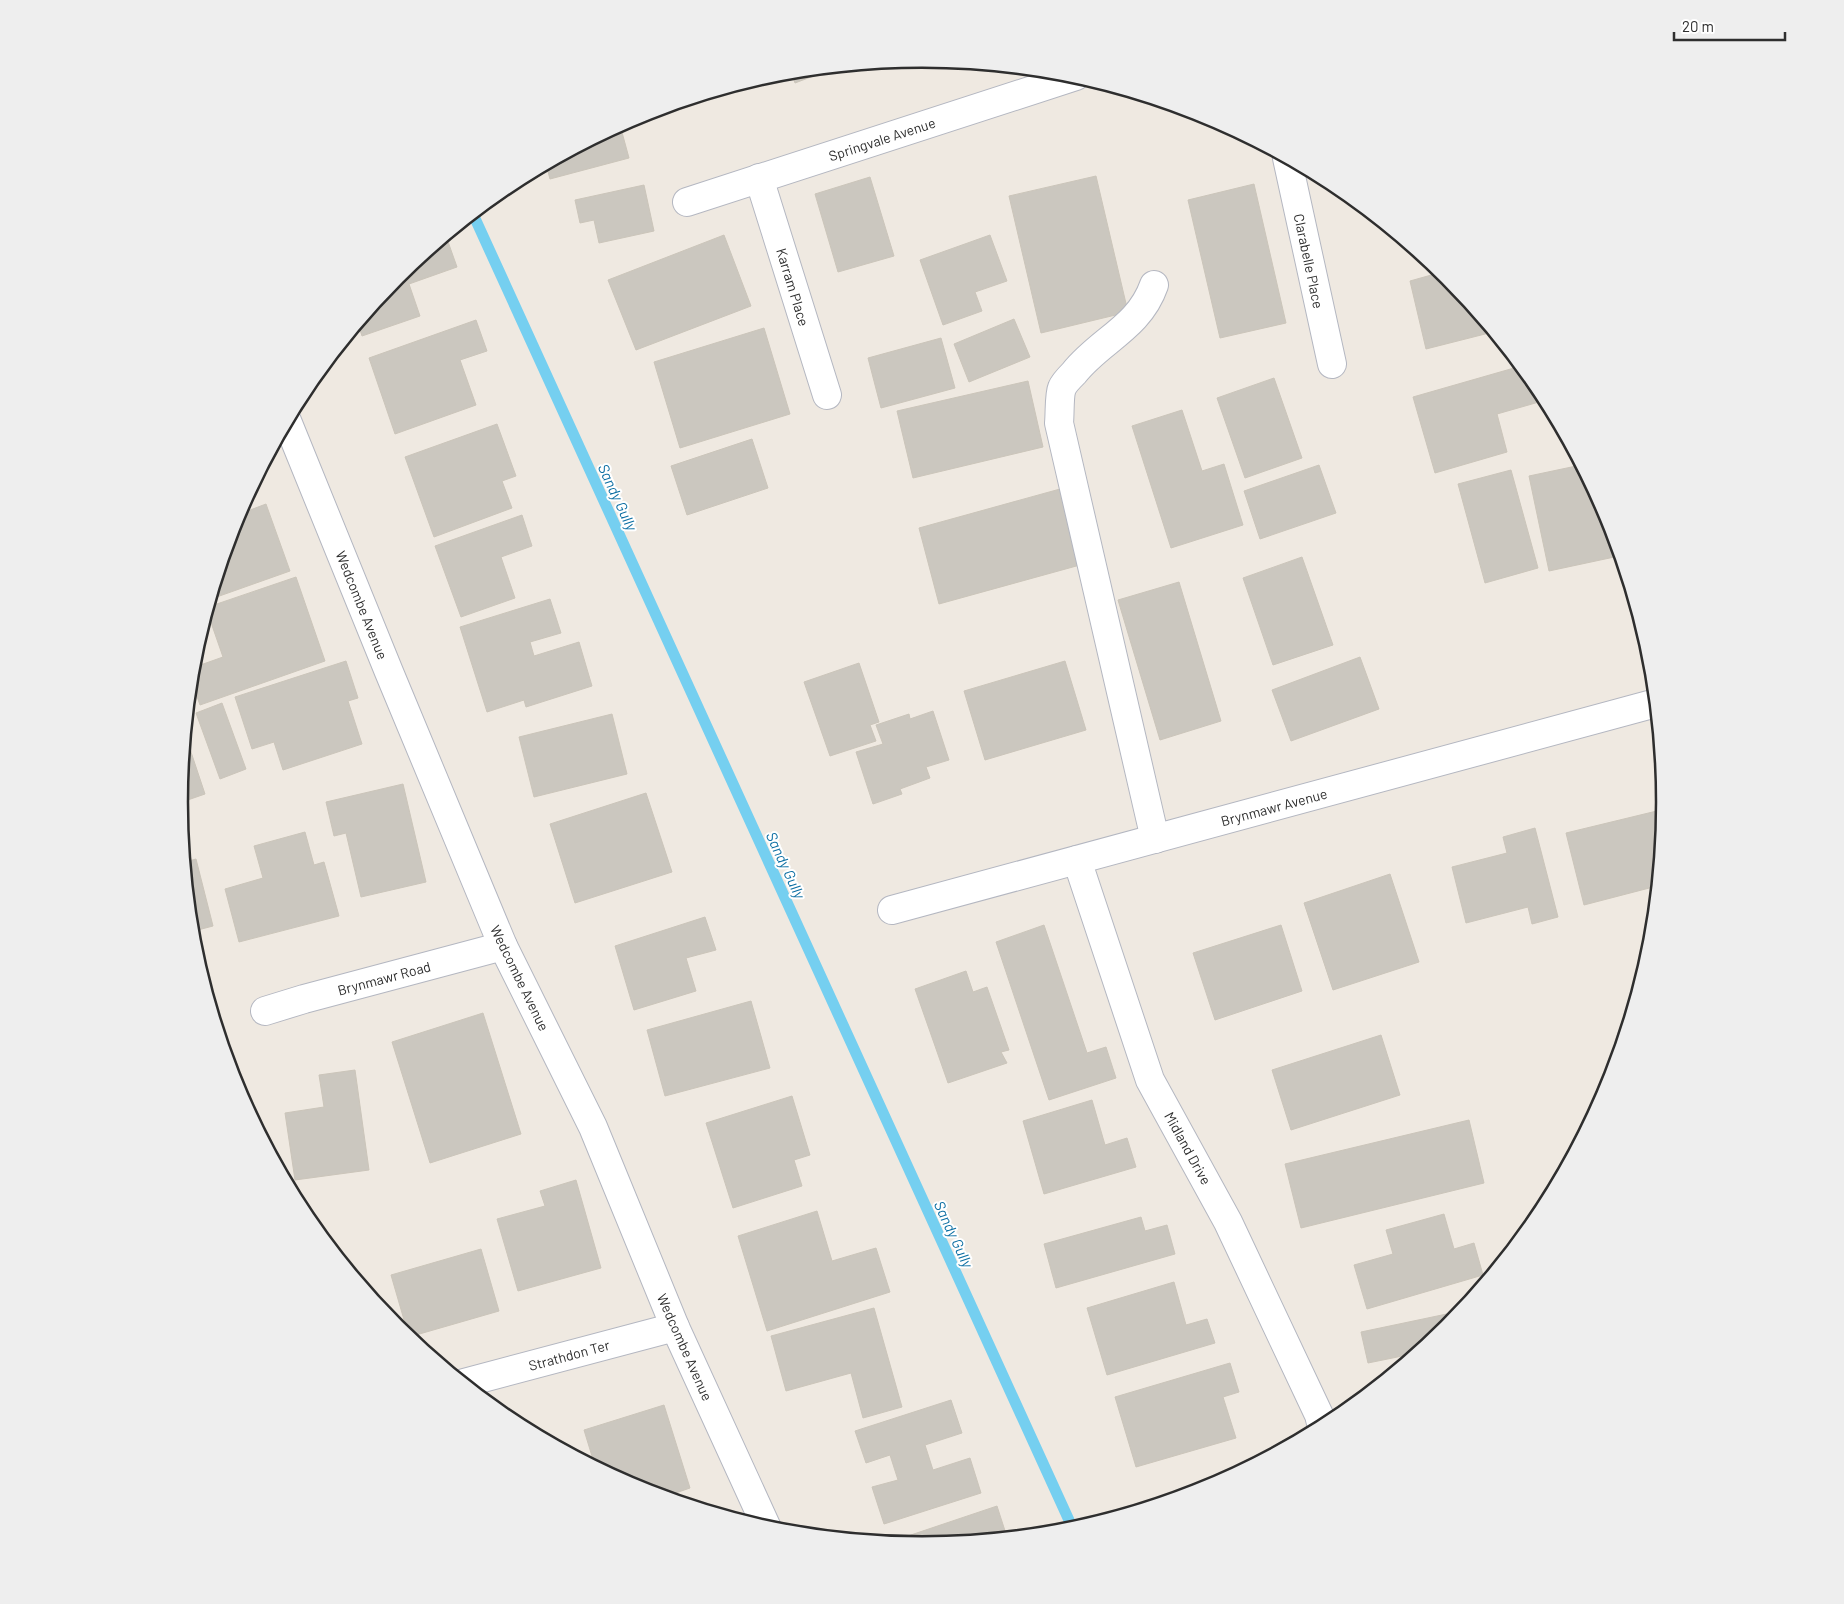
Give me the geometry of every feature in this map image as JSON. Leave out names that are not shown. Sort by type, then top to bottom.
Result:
[{"type":"street","name":"Springvale Avenue","points":[[687,202],[1060,81]]},
{"type":"street","name":"Clarabelle Place","points":[[1289,166],[1332,364]]},
{"type":"street","name":"Karram Place","points":[[759,178],[827,396]]},
{"type":"street","points":[[1154,285],[1149,298],[1131,322],[1110,341],[1084,360],[1061,389],[1060,423],[1155,839]]},
{"type":"street","name":"Wedcombe Avenue","points":[[290,428],[392,681],[503,946],[593,1127],[674,1327],[762,1518]]},
{"type":"street","name":"Brynmawr Avenue","points":[[892,910],[1650,705]]},
{"type":"street","name":"Midland Drive","points":[[1077,860],[1150,1080],[1228,1222],[1320,1419]]},
{"type":"street","name":"Brynmawr Road","points":[[265,1010],[503,946]]},
{"type":"street","name":"Strathdon Ter","points":[[471,1381],[674,1327]]},
{"type":"building","points":[[813,76],[795,83],[794,79]]},
{"type":"building","points":[[622,132],[629,158],[550,179],[548,170]]},
{"type":"building","points":[[1096,176],[1128,312],[1041,333],[1009,196]]},
{"type":"building","points":[[870,177],[894,256],[838,272],[815,194]]},
{"type":"building","points":[[1254,184],[1286,323],[1220,338],[1188,200]]},
{"type":"building","points":[[644,185],[654,231],[599,243],[594,220],[580,223],[575,200]]},
{"type":"building","points":[[724,235],[751,306],[636,350],[608,280]]},
{"type":"building","points":[[990,235],[1007,281],[975,292],[982,311],[943,325],[920,260]]},
{"type":"building","points":[[448,242],[457,267],[409,284],[420,316],[362,336],[360,330],[370,318],[403,283]]},
{"type":"building","points":[[1432,275],[1487,334],[1426,349],[1410,281]]},
{"type":"building","points":[[1014,319],[1030,357],[969,382],[954,344]]},
{"type":"building","points":[[476,320],[487,351],[460,360],[476,405],[395,434],[369,358]]},
{"type":"building","points":[[764,328],[790,414],[680,448],[654,362]]},
{"type":"building","points":[[941,338],[955,388],[881,408],[868,358]]},
{"type":"building","points":[[1514,368],[1538,402],[1497,414],[1507,452],[1435,473],[1413,397]]},
{"type":"building","points":[[1274,378],[1302,458],[1245,478],[1217,398]]},
{"type":"building","points":[[1028,381],[1043,447],[913,478],[897,411]]},
{"type":"building","points":[[1182,410],[1202,471],[1224,464],[1243,525],[1171,548],[1132,426]]},
{"type":"building","points":[[497,424],[516,476],[502,481],[512,508],[434,537],[405,457]]},
{"type":"building","points":[[752,439],[768,488],[687,515],[671,466]]},
{"type":"building","points":[[1319,465],[1336,513],[1260,539],[1244,491]]},
{"type":"building","points":[[1575,466],[1601,521],[1615,557],[1549,571],[1529,476]]},
{"type":"building","points":[[1511,470],[1538,568],[1485,583],[1458,484]]},
{"type":"building","points":[[1060,489],[1080,565],[939,604],[919,528]]},
{"type":"building","points":[[266,504],[290,571],[217,597],[226,566],[248,511]]},
{"type":"building","points":[[522,515],[532,546],[501,557],[515,598],[461,617],[435,546]]},
{"type":"building","points":[[1302,557],[1333,645],[1273,665],[1243,578]]},
{"type":"building","points":[[296,577],[325,661],[200,705],[196,694],[201,665],[223,657],[211,622],[215,605]]},
{"type":"building","points":[[1179,582],[1221,721],[1160,740],[1118,600]]},
{"type":"building","points":[[550,599],[561,633],[530,642],[534,656],[579,642],[592,686],[526,707],[524,700],[487,712],[460,627]]},
{"type":"building","points":[[1360,657],[1379,709],[1291,741],[1272,690]]},
{"type":"building","points":[[346,661],[358,698],[348,701],[362,744],[283,770],[274,742],[252,749],[235,697]]},
{"type":"building","points":[[1065,661],[1086,730],[985,760],[964,691]]},
{"type":"building","points":[[859,663],[879,722],[870,725],[876,741],[830,756],[804,682]]},
{"type":"building","points":[[222,703],[246,769],[220,779],[196,713]]},
{"type":"building","points":[[933,711],[949,760],[926,767],[930,778],[900,789],[902,794],[873,804],[856,752],[883,744],[876,725],[909,714],[910,719]]},
{"type":"building","points":[[612,714],[627,774],[534,797],[519,737]]},
{"type":"building","points":[[190,748],[205,794],[188,800]]},
{"type":"building","points":[[403,784],[426,882],[361,897],[346,833],[334,836],[326,802]]},
{"type":"building","points":[[646,793],[672,872],[575,903],[550,824]]},
{"type":"building","points":[[1656,811],[1655,850],[1651,888],[1584,905],[1566,833]]},
{"type":"building","points":[[1535,828],[1558,917],[1532,924],[1528,907],[1466,923],[1452,867],[1507,853],[1503,837]]},
{"type":"building","points":[[305,832],[314,865],[324,862],[339,916],[239,942],[225,889],[263,878],[254,846]]},
{"type":"building","points":[[196,859],[213,926],[199,930],[194,898],[190,861]]},
{"type":"building","points":[[1390,874],[1419,962],[1333,990],[1304,903]]},
{"type":"building","points":[[705,917],[716,950],[686,958],[696,991],[634,1010],[615,946]]},
{"type":"building","points":[[1044,925],[1087,1053],[1106,1047],[1116,1078],[1049,1100],[996,942]]},
{"type":"building","points":[[1281,925],[1302,991],[1215,1020],[1193,953]]},
{"type":"building","points":[[966,971],[973,992],[987,987],[1009,1050],[1001,1052],[1007,1063],[948,1083],[915,989]]},
{"type":"building","points":[[751,1001],[770,1068],[665,1096],[647,1030]]},
{"type":"building","points":[[483,1013],[521,1134],[430,1163],[392,1042]]},
{"type":"building","points":[[1381,1035],[1400,1095],[1291,1130],[1272,1070]]},
{"type":"building","points":[[355,1070],[369,1170],[295,1180],[285,1113],[324,1107],[319,1075]]},
{"type":"building","points":[[792,1096],[810,1155],[794,1160],[802,1186],[733,1208],[706,1123]]},
{"type":"building","points":[[1092,1100],[1105,1145],[1127,1138],[1136,1167],[1044,1194],[1023,1121]]},
{"type":"building","points":[[1469,1120],[1484,1183],[1301,1228],[1285,1164]]},
{"type":"building","points":[[576,1180],[601,1268],[518,1291],[497,1219],[545,1206],[540,1191]]},
{"type":"building","points":[[817,1211],[832,1261],[876,1248],[890,1292],[767,1331],[738,1236]]},
{"type":"building","points":[[1444,1214],[1454,1249],[1474,1243],[1483,1275],[1367,1309],[1354,1265],[1393,1254],[1386,1230]]},
{"type":"building","points":[[1141,1217],[1145,1231],[1167,1225],[1175,1254],[1056,1288],[1044,1244]]},
{"type":"building","points":[[481,1249],[499,1311],[417,1335],[405,1323],[391,1275]]},
{"type":"building","points":[[1174,1282],[1186,1325],[1207,1319],[1215,1343],[1107,1375],[1087,1308]]},
{"type":"building","points":[[874,1308],[902,1407],[863,1418],[851,1373],[786,1391],[771,1336]]},
{"type":"building","points":[[1448,1314],[1404,1356],[1368,1363],[1361,1332]]},
{"type":"building","points":[[1230,1363],[1239,1392],[1223,1397],[1236,1438],[1136,1467],[1115,1397]]},
{"type":"building","points":[[951,1400],[962,1433],[925,1445],[933,1470],[970,1458],[981,1493],[884,1524],[872,1487],[898,1480],[890,1455],[866,1463],[855,1431]]},
{"type":"building","points":[[664,1405],[690,1488],[674,1494],[597,1461],[593,1459],[584,1430]]},
{"type":"building","points":[[997,1506],[1005,1531],[970,1535],[909,1536]]},
{"type":"waterway","name":"Sandy Gully","points":[[475,219],[1069,1521]]}]
